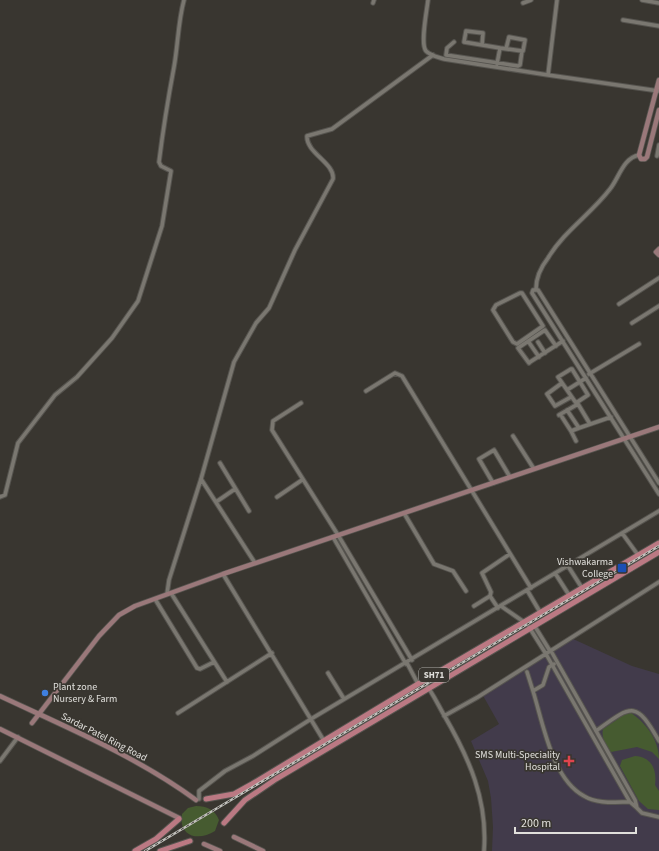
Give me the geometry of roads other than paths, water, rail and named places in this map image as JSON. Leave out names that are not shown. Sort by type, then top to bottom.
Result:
[{"type":"main road","name":"SH71","points":[[206,799],[234,794],[421,682],[659,543]]},
{"type":"main road","name":"SH71","points":[[224,823],[245,800],[276,779],[659,552]]},
{"type":"main road","points":[[136,851],[156,839],[179,818]]},
{"type":"main road","points":[[160,851],[190,841]]},
{"type":"street","points":[[0,497],[6,495],[18,443],[55,395],[78,377],[112,338],[134,309],[141,294],[162,226],[168,198],[171,171],[161,166],[159,162],[167,97],[174,66],[184,0]]},
{"type":"street","points":[[428,0],[423,42],[425,50],[433,56],[658,91]]},
{"type":"street","points":[[523,3],[531,0]]},
{"type":"street","points":[[548,75],[557,0]]},
{"type":"street","points":[[642,0],[659,3]]},
{"type":"street","points":[[622,20],[659,26]]},
{"type":"street","points":[[464,42],[467,31],[482,32],[482,45]]},
{"type":"street","points":[[497,65],[519,66],[522,51],[524,50],[525,40],[509,37],[506,49]]},
{"type":"street","points":[[445,57],[447,48],[455,42],[522,51]]},
{"type":"street","points":[[497,65],[500,48]]},
{"type":"street","points":[[226,682],[169,593],[169,580],[202,480],[234,362],[256,323],[270,306],[295,250],[333,179],[333,173],[309,144],[307,136],[335,127],[433,56]]},
{"type":"street","points":[[639,155],[658,91],[659,80]]},
{"type":"street","points":[[639,155],[643,159],[647,157],[659,110]]},
{"type":"street","points":[[651,143],[659,145],[657,156]]},
{"type":"street","points":[[639,155],[634,156],[626,162],[611,188],[597,205],[560,240],[538,277],[536,289],[532,292],[659,494]]},
{"type":"street","points":[[659,249],[656,252],[659,254]]},
{"type":"street","points":[[619,304],[659,278]]},
{"type":"street","points":[[536,289],[659,483]]},
{"type":"street","points":[[521,293],[532,309],[543,327],[517,344],[513,342],[493,310],[496,305],[521,293]]},
{"type":"street","points":[[532,309],[540,304]]},
{"type":"street","points":[[632,323],[659,306]]},
{"type":"street","points":[[549,334],[556,329]]},
{"type":"street","points":[[556,346],[549,334],[544,330],[518,348],[527,362],[530,362],[539,357],[556,346],[563,341]]},
{"type":"street","points":[[528,340],[539,357]]},
{"type":"street","points":[[538,342],[545,353]]},
{"type":"street","points":[[590,374],[639,344]]},
{"type":"street","points":[[571,369],[587,396],[576,403],[571,398],[562,383],[558,376],[571,369]]},
{"type":"street","points":[[366,391],[395,373],[402,376],[510,554],[540,612]]},
{"type":"street","points":[[566,390],[586,378]]},
{"type":"street","points":[[562,383],[547,394],[556,407],[571,398]]},
{"type":"street","points":[[576,441],[561,416],[567,410],[586,399]]},
{"type":"street","points":[[301,403],[276,418],[271,427],[302,480],[338,535],[412,660]]},
{"type":"street","points":[[578,404],[590,424]]},
{"type":"street","points":[[567,410],[579,428]]},
{"type":"street","points":[[571,431],[611,417]]},
{"type":"street","points":[[32,723],[112,623],[127,610],[222,574],[659,427]]},
{"type":"street","points":[[513,436],[534,469]]},
{"type":"street","points":[[493,483],[479,459],[494,450],[510,477]]},
{"type":"street","points":[[220,463],[249,511]]},
{"type":"street","points":[[202,480],[255,563]]},
{"type":"street","points":[[277,497],[302,480]]},
{"type":"street","points":[[216,502],[235,489]]},
{"type":"street","points":[[198,799],[199,791],[207,783],[344,699],[412,660],[659,511]]},
{"type":"street","points":[[404,513],[434,564],[453,571],[466,591]]},
{"type":"street","points":[[622,533],[638,556]]},
{"type":"street","points":[[333,537],[406,663],[421,682],[429,688],[466,754],[478,783],[485,820],[484,851]]},
{"type":"street","points":[[510,554],[482,572],[491,592],[490,596],[500,607],[524,622]]},
{"type":"street","points":[[568,566],[582,588]]},
{"type":"street","points":[[555,573],[569,595]]},
{"type":"street","points":[[222,574],[272,653],[324,741]]},
{"type":"street","points":[[444,716],[549,652],[659,582]]},
{"type":"street","points":[[474,606],[490,596]]},
{"type":"street","points":[[155,599],[197,668],[214,662]]},
{"type":"street","points":[[532,626],[557,662],[635,800],[637,808]]},
{"type":"street","points":[[549,652],[553,664],[630,802],[642,813],[659,817]]},
{"type":"street","points":[[178,713],[272,653]]},
{"type":"street","points":[[533,691],[543,686],[549,667],[557,662]]},
{"type":"street","points":[[527,672],[555,761],[573,788],[583,796],[591,799],[630,802]]},
{"type":"street","points":[[328,673],[344,699]]},
{"type":"street","name":"Sardar Patel Ring Road","points":[[0,696],[39,714],[169,781],[198,799]]},
{"type":"street","points":[[596,731],[632,710],[639,712],[648,721],[659,741]]},
{"type":"street","points":[[0,729],[179,818]]},
{"type":"street","points":[[0,761],[18,737]]},
{"type":"street","points":[[608,765],[613,762]]},
{"type":"street","points":[[234,837],[264,851]]},
{"type":"street","points":[[204,844],[220,851]]},
{"type":"railway","points":[[145,851],[659,546]]},
{"type":"place","name":"Vishwakarma College","points":[[622,568]]},
{"type":"place","name":"Plant zone Nursery & Farm","points":[[45,693]]},
{"type":"place","name":"SMS Multi-Speciality Hospital","points":[[569,761]]}]
